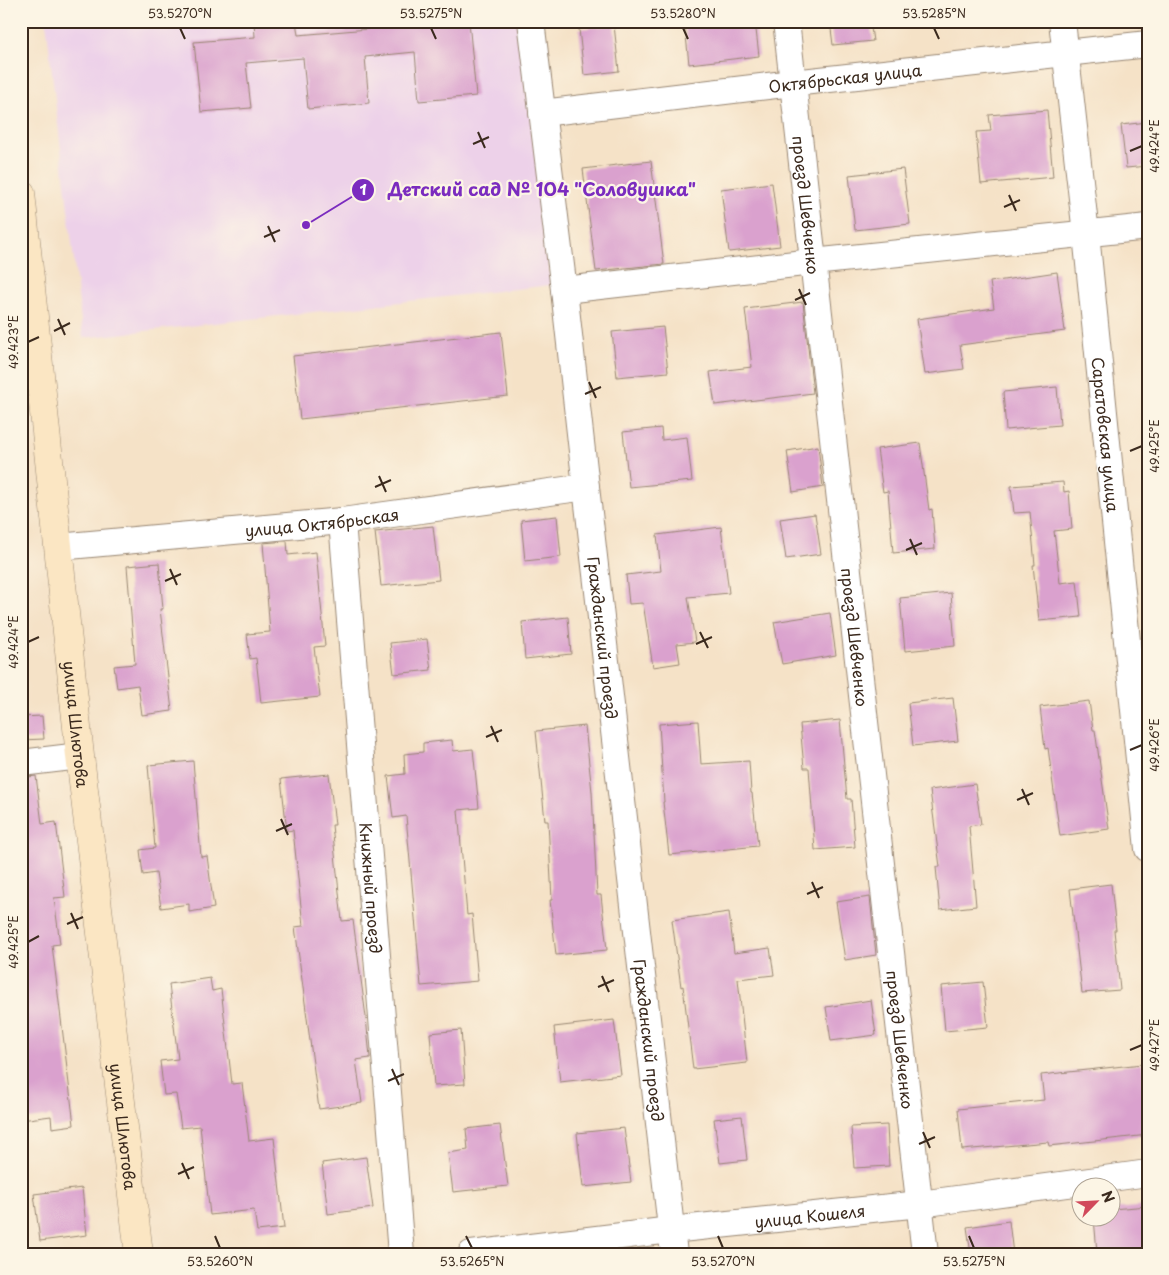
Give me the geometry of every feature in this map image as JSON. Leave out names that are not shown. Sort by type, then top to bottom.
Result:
[{"type":"main road","name":"улица Шлютова","points":[[21,193],[24,247],[80,756],[139,1254]]},
{"type":"street","name":"Гражданский проезд","points":[[531,21],[564,290],[672,1242]]},
{"type":"street","name":"проезд Шевченко","points":[[786,21],[925,1254]]},
{"type":"street","name":"Саратовская улица","points":[[1062,21],[1086,234],[1148,849]]},
{"type":"street","name":"Октябрьская улица","points":[[542,113],[1148,44]]},
{"type":"street","points":[[564,290],[1148,227]]},
{"type":"street","name":"улица Октябрьская","points":[[58,547],[342,520],[586,488]]},
{"type":"street","name":"Книжный проезд","points":[[342,520],[401,1254]]},
{"type":"street","points":[[21,763],[80,756]]},
{"type":"street","name":"улица Кошеля","points":[[471,1254],[672,1242],[920,1204],[1148,1173]]},
{"type":"shaded area","points":[[46,21],[521,21],[551,285],[83,338]]},
{"type":"building","points":[[254,21],[296,21],[298,35],[368,29],[367,21],[415,21],[415,24],[469,21],[476,96],[419,101],[415,52],[365,57],[369,103],[308,109],[303,58],[246,63],[251,108],[201,112],[194,42],[255,37]]},
{"type":"building","points":[[723,21],[755,21],[759,56],[689,64],[685,26]]},
{"type":"building","points":[[830,21],[870,21],[873,41],[833,45]]},
{"type":"building","points":[[614,25],[619,71],[584,75],[579,29]]},
{"type":"building","points":[[1047,110],[1053,177],[981,184],[976,132],[991,131],[989,115]]},
{"type":"building","points":[[1148,122],[1148,166],[1126,168],[1121,125]]},
{"type":"building","points":[[651,161],[664,264],[596,271],[583,169]]},
{"type":"building","points":[[903,169],[910,224],[855,230],[849,175]]},
{"type":"building","points":[[772,183],[780,246],[729,252],[721,189]]},
{"type":"building","points":[[1057,272],[1065,331],[960,345],[964,369],[925,374],[917,319],[994,308],[990,282]]},
{"type":"building","points":[[803,302],[813,393],[715,405],[710,372],[752,367],[745,309]]},
{"type":"building","points":[[663,327],[668,372],[617,377],[612,332]]},
{"type":"building","points":[[501,332],[508,396],[300,419],[293,356]]},
{"type":"building","points":[[1057,387],[1060,425],[1006,430],[1003,392]]},
{"type":"building","points":[[661,428],[662,440],[687,437],[692,481],[629,487],[623,432]]},
{"type":"building","points":[[920,443],[929,510],[932,509],[935,549],[893,553],[888,491],[883,492],[877,449]]},
{"type":"building","points":[[818,446],[823,487],[793,492],[787,451]]},
{"type":"building","points":[[1063,482],[1064,492],[1069,491],[1072,529],[1054,531],[1060,583],[1077,581],[1081,617],[1039,621],[1030,512],[1014,513],[1011,486]]},
{"type":"building","points":[[815,514],[821,554],[786,559],[780,519]]},
{"type":"building","points":[[557,516],[561,557],[525,561],[521,520]]},
{"type":"building","points":[[433,526],[439,580],[381,586],[375,532]]},
{"type":"building","points":[[721,527],[729,593],[688,597],[695,642],[677,644],[680,663],[653,667],[643,603],[629,604],[626,575],[661,571],[657,535]]},
{"type":"building","points":[[287,541],[288,555],[316,552],[325,646],[314,647],[320,697],[261,703],[256,658],[250,659],[247,634],[270,632],[263,543]]},
{"type":"building","points":[[159,563],[163,609],[160,609],[172,711],[142,715],[138,685],[117,688],[114,666],[135,664],[127,566]]},
{"type":"building","points":[[951,593],[955,646],[905,651],[900,598]]},
{"type":"building","points":[[830,613],[836,655],[782,664],[774,622]]},
{"type":"building","points":[[568,617],[571,654],[525,659],[522,622]]},
{"type":"building","points":[[427,639],[431,670],[394,674],[390,643]]},
{"type":"building","points":[[953,698],[958,741],[913,746],[908,703]]},
{"type":"building","points":[[1089,701],[1109,829],[1060,836],[1048,748],[1045,749],[1040,707]]},
{"type":"building","points":[[42,716],[44,739],[21,740],[21,717]]},
{"type":"building","points":[[840,720],[847,799],[851,799],[855,847],[815,850],[809,768],[804,768],[800,724]]},
{"type":"building","points":[[698,721],[701,764],[749,761],[758,846],[669,855],[663,802],[659,724]]},
{"type":"building","points":[[585,726],[592,792],[597,895],[601,895],[607,950],[556,955],[550,900],[552,900],[548,821],[545,821],[536,731]]},
{"type":"building","points":[[452,740],[453,751],[473,749],[479,808],[458,810],[467,915],[472,914],[478,981],[421,986],[406,816],[393,818],[388,776],[405,774],[404,754],[423,752],[423,743]]},
{"type":"building","points":[[193,761],[201,857],[207,856],[214,908],[189,912],[189,904],[161,908],[156,873],[143,875],[140,850],[155,848],[148,765]]},
{"type":"building","points":[[329,774],[335,825],[332,825],[342,921],[353,920],[370,1058],[356,1060],[362,1103],[319,1109],[295,927],[303,926],[293,830],[287,831],[281,779]]},
{"type":"building","points":[[36,776],[42,824],[56,822],[65,897],[54,898],[60,944],[52,945],[74,1125],[52,1128],[51,1116],[21,1120],[21,778]]},
{"type":"building","points":[[975,784],[981,824],[969,826],[976,906],[940,910],[936,867],[940,867],[930,790]]},
{"type":"building","points":[[1111,884],[1120,990],[1082,993],[1070,889]]},
{"type":"building","points":[[870,897],[876,955],[845,960],[836,902]]},
{"type":"building","points":[[729,912],[734,953],[770,948],[774,975],[738,979],[747,1063],[693,1069],[683,986],[681,987],[672,920]]},
{"type":"building","points":[[210,978],[212,991],[221,989],[232,1084],[242,1083],[249,1141],[274,1138],[284,1228],[257,1231],[254,1210],[210,1215],[200,1126],[181,1128],[176,1094],[164,1095],[160,1061],[178,1059],[169,984]]},
{"type":"building","points":[[983,982],[988,1027],[945,1031],[941,986]]},
{"type":"building","points":[[871,1000],[876,1035],[831,1041],[826,1007]]},
{"type":"building","points":[[614,1020],[621,1075],[560,1082],[554,1027]]},
{"type":"building","points":[[461,1030],[465,1084],[434,1086],[430,1033]]},
{"type":"building","points":[[1142,1064],[1148,1115],[1148,1135],[1049,1146],[1048,1142],[962,1150],[958,1109],[1044,1100],[1041,1075]]},
{"type":"building","points":[[742,1116],[747,1160],[720,1163],[714,1119]]},
{"type":"building","points":[[500,1125],[508,1186],[453,1192],[448,1153],[468,1150],[466,1129]]},
{"type":"building","points":[[887,1125],[889,1166],[854,1168],[851,1127]]},
{"type":"building","points":[[624,1128],[631,1182],[583,1187],[577,1133]]},
{"type":"building","points":[[366,1157],[373,1208],[328,1214],[322,1163]]},
{"type":"building","points":[[82,1188],[87,1235],[40,1241],[34,1194]]},
{"type":"building","points":[[1148,1206],[1148,1248],[1097,1252],[1095,1228],[1122,1228],[1122,1208]]},
{"type":"building","points":[[1009,1221],[1013,1254],[971,1254],[967,1227]]},
{"type":"place","name":"Детский сад № 104 \"Соловушка\"","points":[[306,225]]}]
